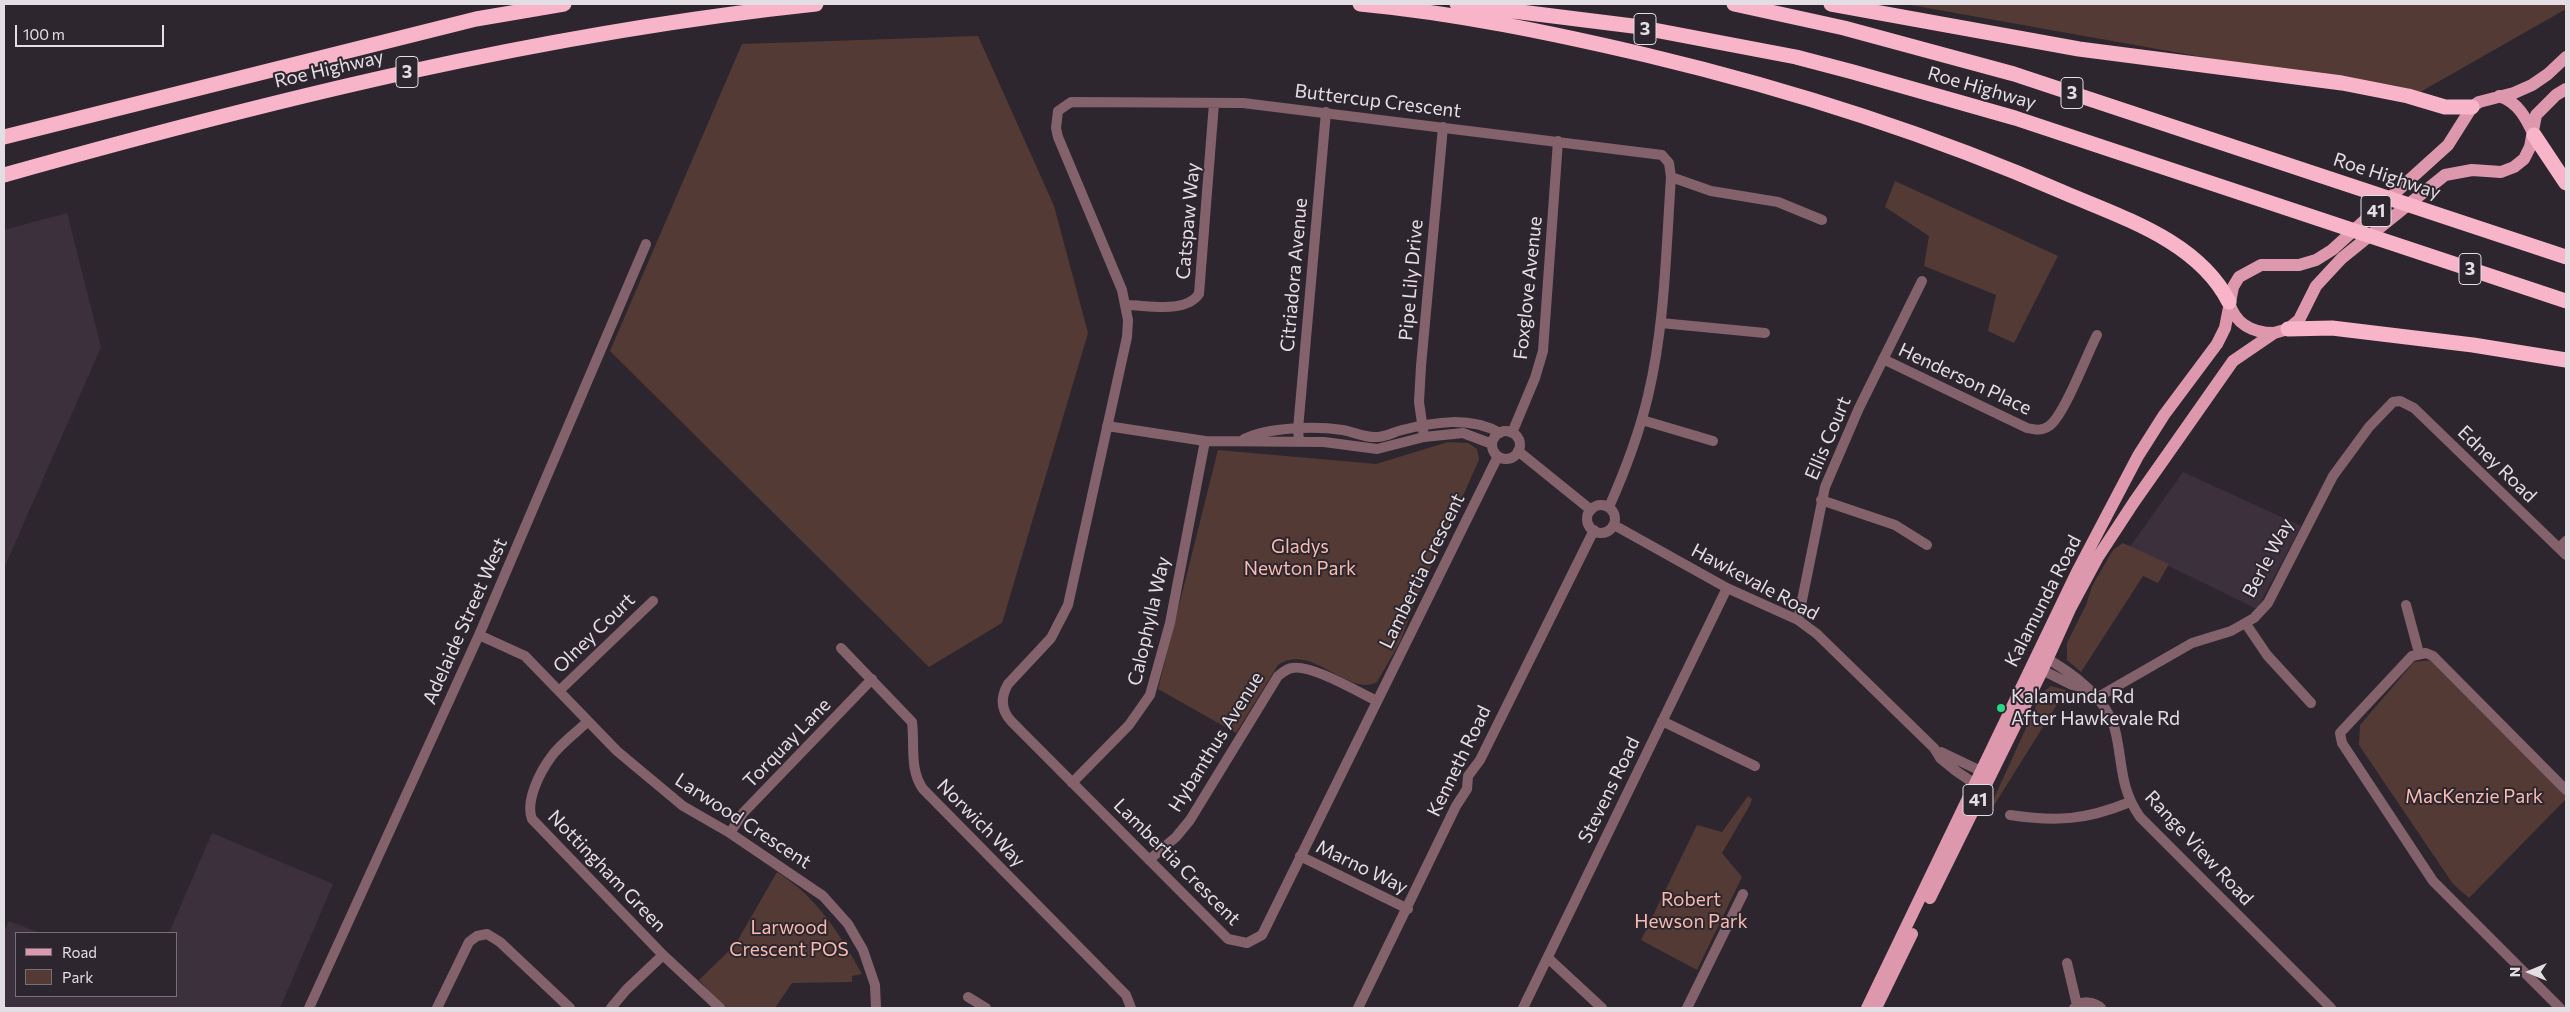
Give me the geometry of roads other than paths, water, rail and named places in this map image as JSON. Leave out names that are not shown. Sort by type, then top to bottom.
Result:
[{"type":"highway","name":"Roe Highway","points":[[4,137],[476,19],[564,4]]},
{"type":"highway","name":"Roe Highway","points":[[4,175],[160,131],[387,76],[611,30],[816,4]]},
{"type":"highway","points":[[1360,4],[1476,20],[1573,38],[1738,78],[1838,108],[2031,178],[2162,237],[2207,270],[2221,286],[2229,302]]},
{"type":"highway","name":"Roe Highway","points":[[1457,4],[1633,26],[1796,57],[1853,72],[2033,123],[2566,301]]},
{"type":"highway","name":"Roe Highway","points":[[1734,4],[1896,41],[2014,74],[2566,257]]},
{"type":"highway","points":[[1831,4],[2070,47],[2342,83],[2408,96],[2445,107],[2472,107]]},
{"type":"highway","points":[[2534,135],[2566,183]]},
{"type":"highway","points":[[2281,331],[2332,328],[2473,345],[2566,360]]},
{"type":"main road","points":[[2472,107],[2479,102],[2514,93],[2532,85],[2548,74],[2566,57]]},
{"type":"main road","name":"Kalamunda Road","points":[[2040,662],[2072,580],[2138,456],[2164,415],[2218,344],[2225,328],[2233,287],[2239,277],[2250,269],[2261,265],[2299,266],[2337,254],[2445,175],[2459,170],[2501,172],[2514,167],[2524,159],[2530,148],[2534,135],[2536,115],[2556,94],[2566,89]]},
{"type":"main road","points":[[2499,96],[2510,100],[2518,108],[2534,135]]},
{"type":"main road","name":"Kalamunda Road","points":[[1876,1008],[1985,773],[2040,662],[2079,590],[2134,502],[2233,361],[2299,320],[2316,286],[2337,254],[2448,145],[2472,107]]},
{"type":"main road","points":[[2229,302],[2239,321],[2249,329],[2261,333],[2281,331]]},
{"type":"main road","name":"Kalamunda Road","points":[[1866,1008],[1979,787]]},
{"type":"street","name":"Buttercup Crescent","points":[[1107,426],[1127,337],[1126,305],[1114,267],[1058,136],[1056,128],[1058,111],[1071,102],[1243,102],[1657,153],[1662,155],[1669,163],[1671,177],[1661,323],[1642,420],[1624,472],[1609,507]]},
{"type":"street","name":"Catspaw Way","points":[[1126,305],[1182,306],[1192,302],[1199,294],[1214,103]]},
{"type":"street","name":"Citriadora Avenue","points":[[1299,441],[1298,429],[1326,112]]},
{"type":"street","name":"Pipe Lily Drive","points":[[1424,437],[1421,426],[1421,366],[1443,127]]},
{"type":"street","name":"Foxglove Avenue","points":[[1512,433],[1535,378],[1543,352],[1558,141]]},
{"type":"street","points":[[1671,177],[1711,191],[1778,202],[1822,220]]},
{"type":"street","name":"Adelaide Street West","points":[[309,1008],[479,635],[646,244]]},
{"type":"street","name":"Ellis Court","points":[[1798,620],[1821,500],[1859,408],[1922,281]]},
{"type":"street","points":[[1661,323],[1765,333]]},
{"type":"street","name":"Henderson Place","points":[[1883,359],[2027,428],[2037,430],[2044,429],[2057,418],[2097,335]]},
{"type":"street","name":"Edney Road","points":[[2400,401],[2414,408],[2564,548]]},
{"type":"street","name":"Berle Way","points":[[2098,697],[2192,643],[2246,624],[2268,603],[2333,476],[2369,427],[2393,402],[2400,401]]},
{"type":"street","points":[[1642,420],[1713,441]]},
{"type":"street","points":[[1107,426],[1205,441],[1244,440],[1344,443],[1358,448],[1377,449],[1424,437],[1463,433],[1492,444],[1498,456],[1510,458],[1518,451],[1519,442],[1512,433],[1500,433],[1479,424],[1463,422],[1421,426],[1378,437],[1344,430],[1298,429],[1253,435],[1244,440]]},
{"type":"street","name":"Lambertia Crescent","points":[[1107,426],[1068,605],[1051,638],[1008,684],[1002,700],[1005,714],[1228,939],[1247,943],[1262,934],[1498,456]]},
{"type":"street","points":[[1492,444],[1500,433]]},
{"type":"street","name":"Calophylla Way","points":[[1072,783],[1129,725],[1150,695],[1170,623],[1205,441]]},
{"type":"street","points":[[1518,451],[1591,510]]},
{"type":"street","points":[[1821,500],[1895,525],[1927,545]]},
{"type":"street","points":[[1600,505],[1609,507],[1615,515],[1614,525],[1605,532],[1594,530],[1588,521],[1591,510],[1600,505]]},
{"type":"street","name":"Hawkevale Road","points":[[1614,525],[1727,588],[1798,620],[1817,634],[1934,748],[1940,758],[1979,787]]},
{"type":"street","name":"Kenneth Road","points":[[1358,1008],[1408,909],[1456,806],[1467,789],[1468,776],[1480,760],[1594,530]]},
{"type":"street","name":"Stevens Road","points":[[1523,1008],[1727,588]]},
{"type":"street","name":"Olney Court","points":[[559,691],[653,601]]},
{"type":"street","points":[[2406,605],[2418,653]]},
{"type":"street","points":[[2246,624],[2267,655],[2311,703]]},
{"type":"street","name":"Larwood Crescent","points":[[479,635],[525,656],[617,751],[669,795],[702,818],[730,833],[823,896],[848,924],[870,966],[875,985],[876,1008]]},
{"type":"street","name":"Norwich Way","points":[[841,648],[912,722],[914,770],[916,779],[923,789],[1126,995],[1131,1008]]},
{"type":"street","points":[[2560,1008],[2433,881],[2340,738],[2340,733],[2346,724],[2412,656],[2418,653],[2426,653],[2433,656],[2566,790]]},
{"type":"street","name":"Range View Road","points":[[2040,662],[2073,674],[2085,688],[2098,697],[2110,714],[2116,733],[2122,777],[2130,802],[2140,817],[2331,1008]]},
{"type":"street","name":"Hybanthus Avenue","points":[[1149,860],[1176,837],[1190,820],[1278,676],[1285,670],[1292,668],[1311,670],[1377,701]]},
{"type":"street","name":"Torquay Lane","points":[[730,833],[743,814],[872,679]]},
{"type":"street","points":[[1662,721],[1755,766]]},
{"type":"street","name":"Nottingham Green","points":[[587,722],[552,756],[532,798],[530,813],[537,826],[663,955],[720,1008]]},
{"type":"street","name":"Hawkevale Road","points":[[1934,748],[1985,773]]},
{"type":"street","points":[[2010,815],[2046,821],[2063,820],[2091,815],[2130,802]]},
{"type":"street","name":"Marno Way","points":[[1300,856],[1408,909]]},
{"type":"street","points":[[1687,1008],[1743,894]]},
{"type":"street","points":[[437,1008],[469,942],[477,936],[488,934],[500,942],[570,1008]]},
{"type":"street","points":[[611,1008],[626,990],[663,955]]},
{"type":"street","points":[[1548,958],[1602,1008]]},
{"type":"street","points":[[2067,963],[2076,1006],[2090,1003],[2101,1008]]},
{"type":"street","points":[[968,997],[986,1008]]},
{"type":"place","name":"Kalamunda Rd After Hawkevale Rd","points":[[2001,708]]},
{"type":"park label","name":"Gladys Newton Park","points":[[1300,558]]},
{"type":"park label","name":"MacKenzie Park","points":[[2474,797]]},
{"type":"park label","name":"Robert Hewson Park","points":[[1691,911]]},
{"type":"park label","name":"Larwood Crescent POS","points":[[789,939]]}]
